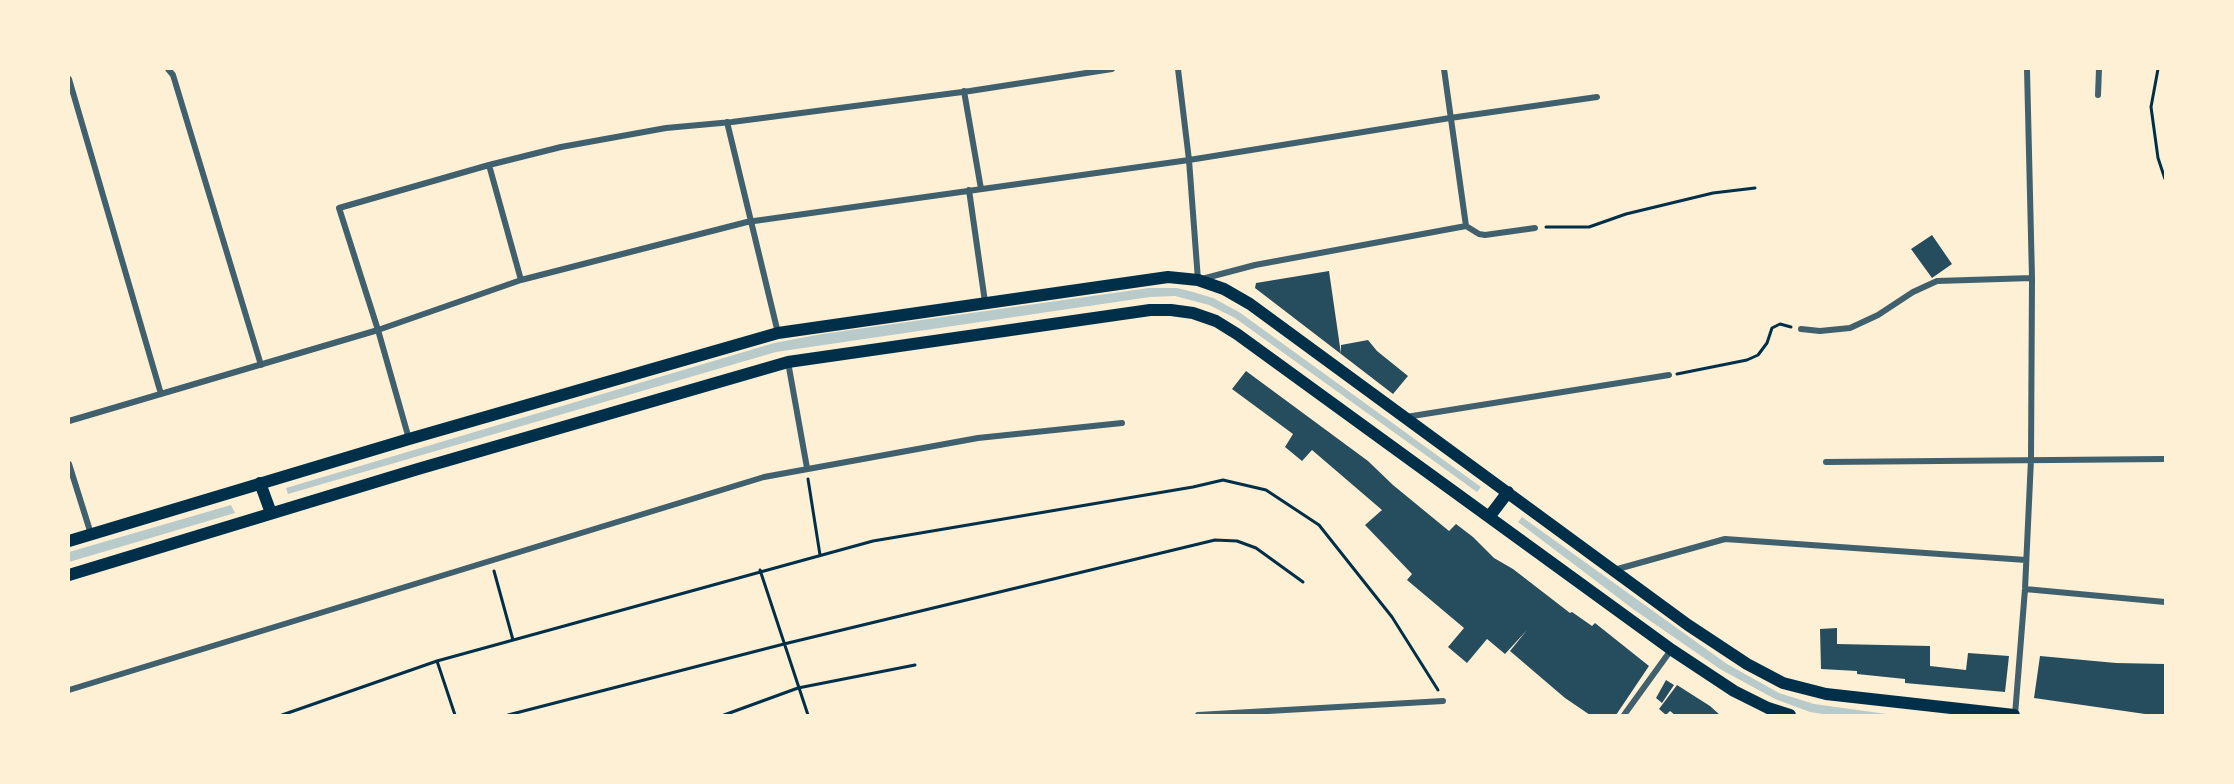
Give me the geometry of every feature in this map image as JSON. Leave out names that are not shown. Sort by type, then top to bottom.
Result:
[{"type":"main road","points":[[69,541],[409,439],[778,333],[1168,277],[1198,280],[1224,289],[1250,304],[1688,624],[1747,664],[1783,683],[1826,694],[2014,715]]},
{"type":"main road","points":[[69,575],[271,513],[788,362],[1150,310],[1170,310],[1193,313],[1216,321],[1237,334],[1672,650],[1734,691],[1768,708],[1790,715]]},
{"type":"main road","points":[[260,483],[271,513]]},
{"type":"main road","points":[[1489,516],[1508,492]]},
{"type":"street","points":[[168,69],[173,75],[261,365]]},
{"type":"street","points":[[409,439],[378,330],[339,208],[572,144],[666,128],[964,92],[1112,69]]},
{"type":"street","points":[[1178,69],[1189,160],[1198,280],[1255,265],[1466,226],[1485,235],[1535,228]]},
{"type":"street","points":[[1444,69],[1466,226]]},
{"type":"street","points":[[2014,715],[2025,589],[2031,459],[2032,278],[2027,69]]},
{"type":"street","points":[[2098,95],[2099,69]]},
{"type":"street","points":[[69,79],[161,394]]},
{"type":"street","points":[[964,92],[981,189]]},
{"type":"street","points":[[69,421],[378,330],[521,280],[752,221],[1189,160],[1597,97]]},
{"type":"street","points":[[727,122],[778,333]]},
{"type":"street","points":[[489,165],[521,280]]},
{"type":"street","points":[[969,190],[986,302]]},
{"type":"street","points":[[1801,329],[1820,331],[1850,328],[1878,315],[1913,292],[1937,281],[2032,278]]},
{"type":"street","points":[[788,362],[807,468]]},
{"type":"street","points":[[1405,417],[1669,375]]},
{"type":"street","points":[[69,690],[764,477],[978,438],[1122,423]]},
{"type":"street","points":[[1826,462],[2165,459]]},
{"type":"street","points":[[69,464],[91,534]]},
{"type":"street","points":[[1614,570],[1725,539],[2026,560]]},
{"type":"street","points":[[2025,589],[2165,602]]},
{"type":"street","points":[[1624,715],[1672,650]]},
{"type":"street","points":[[1198,715],[1443,702]]},
{"type":"path","points":[[2158,69],[2151,107],[2158,158],[2165,179]]},
{"type":"path","points":[[1535,228],[1588,227],[1626,214],[1713,193],[1755,188]]},
{"type":"path","points":[[1669,375],[1703,370],[1758,356],[1767,343],[1772,328],[1780,324],[1801,329]]},
{"type":"path","points":[[807,468],[820,555]]},
{"type":"path","points":[[282,715],[437,661],[760,570],[873,541],[1223,480],[1266,490],[1319,525],[1392,617],[1438,690],[1443,702]]},
{"type":"path","points":[[507,715],[784,644],[1215,540],[1237,541],[1256,548],[1303,582]]},
{"type":"path","points":[[491,561],[513,640]]},
{"type":"path","points":[[760,570],[808,715]]},
{"type":"path","points":[[437,661],[455,715]]},
{"type":"path","points":[[724,715],[798,688],[915,665]]},
{"type":"shaded area","points":[[1149,288],[1177,288],[1193,292],[1213,298],[1239,312],[1481,487],[1477,492],[1235,318],[1209,305],[1175,296],[1150,297],[776,352],[288,494],[286,488],[774,343],[822,334]]},
{"type":"shaded area","points":[[231,505],[235,513],[69,562],[69,552]]},
{"type":"shaded area","points":[[1522,517],[1727,664],[1779,693],[1814,704],[1894,715],[1829,715],[1810,712],[1775,699],[1720,669],[1633,609],[1518,522]]},
{"type":"building","points":[[1932,235],[1952,264],[1932,278],[1911,249]]},
{"type":"building","points":[[1329,271],[1341,354],[1255,288],[1256,283]]},
{"type":"building","points":[[1368,340],[1377,351],[1408,376],[1393,394],[1341,354],[1341,345]]},
{"type":"building","points":[[1246,371],[1368,461],[1393,485],[1449,531],[1456,524],[1494,558],[1513,569],[1570,613],[1572,612],[1592,626],[1595,623],[1649,666],[1616,715],[1590,715],[1565,698],[1510,651],[1527,630],[1505,654],[1487,639],[1467,663],[1448,647],[1464,628],[1407,580],[1412,574],[1365,525],[1382,510],[1312,450],[1302,461],[1285,447],[1293,434],[1232,389]]},
{"type":"building","points":[[1837,628],[1837,644],[1930,646],[1930,666],[1966,670],[1968,653],[2009,656],[2005,692],[1905,683],[1905,679],[1857,674],[1857,671],[1821,669],[1820,629]]},
{"type":"building","points":[[2040,656],[2116,663],[2165,664],[2165,715],[2034,698]]},
{"type":"building","points":[[1666,680],[1674,685],[1662,703],[1656,698]]},
{"type":"building","points":[[1677,685],[1720,715],[1675,715],[1670,711],[1666,715],[1659,709]]}]
